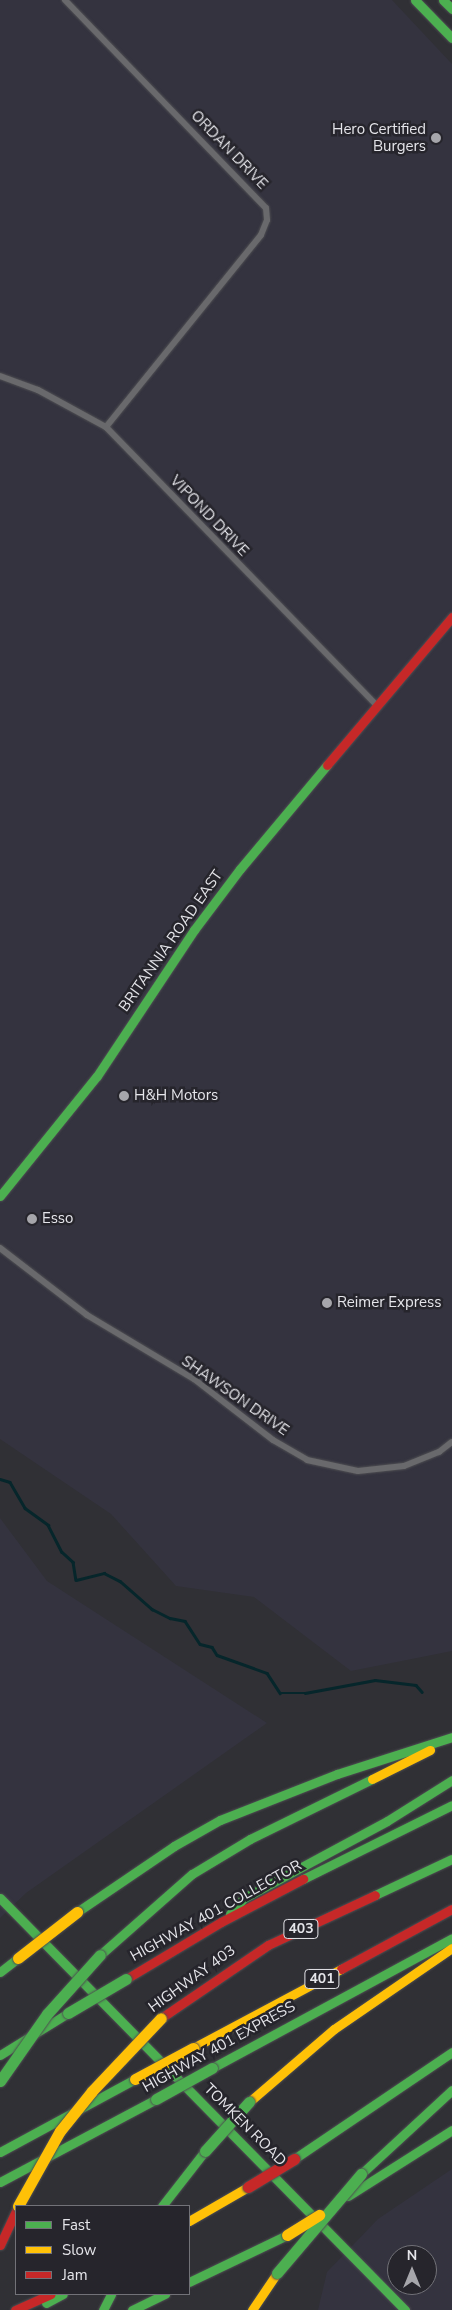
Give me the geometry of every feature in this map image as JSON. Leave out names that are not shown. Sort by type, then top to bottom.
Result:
[{"type":"main road","points":[[415,0],[452,38]]},
{"type":"main road","points":[[443,0],[452,9]]},
{"type":"main road","name":"BRITANNIA ROAD EAST","points":[[0,1196],[97,1076],[194,930],[240,869],[452,617]]},
{"type":"main road","points":[[0,1972],[77,1912],[174,1846],[220,1820],[337,1774],[452,1738]]},
{"type":"main road","points":[[0,2082],[47,2014],[100,1956],[192,1874],[250,1839],[452,1738]]},
{"type":"main road","points":[[221,1922],[244,1898],[387,1820],[452,1780]]},
{"type":"main road","name":"HIGHWAY 401 COLLECTOR","points":[[0,2055],[221,1922],[371,1843],[452,1805]]},
{"type":"main road","name":"HIGHWAY 403","points":[[19,2205],[60,2131],[92,2091],[161,2018],[208,1983],[268,1945],[452,1859]]},
{"type":"main road","name":"TOMKEN ROAD","points":[[0,1898],[406,2310]]},
{"type":"main road","name":"HIGHWAY 401 EXPRESS","points":[[0,2152],[452,1909]]},
{"type":"main road","name":"HIGHWAY 401 EXPRESS","points":[[0,2182],[452,1938]]},
{"type":"main road","points":[[163,2205],[205,2151],[249,2102],[334,2030],[452,1948]]},
{"type":"main road","points":[[190,2221],[294,2159],[452,2052]]},
{"type":"main road","points":[[252,2310],[276,2273],[360,2174],[452,2090]]},
{"type":"main road","points":[[190,2282],[287,2235],[452,2130]]},
{"type":"main road","points":[[0,2245],[14,2214]]},
{"type":"main road","points":[[15,2310],[49,2295]]},
{"type":"main road","points":[[33,2310],[61,2295]]},
{"type":"main road","points":[[103,2310],[110,2295]]},
{"type":"main road","points":[[132,2310],[163,2295]]},
{"type":"street","name":"ORDAN DRIVE","points":[[65,0],[258,197],[267,214],[261,235],[106,427]]},
{"type":"street","name":"VIPOND DRIVE","points":[[0,376],[47,394],[106,427],[377,706]]},
{"type":"street","name":"SHAWSON DRIVE","points":[[0,1248],[87,1315],[194,1379],[273,1440],[307,1460],[358,1470],[404,1466],[438,1452],[452,1442]]},
{"type":"shaded area","points":[[0,0],[392,0],[452,64],[452,1651],[351,1671],[254,1597],[176,1586],[111,1514],[0,1439]]},
{"type":"shaded area","points":[[0,1518],[47,1581],[267,1723],[26,1893],[0,1918]]},
{"type":"shaded area","points":[[452,2169],[452,2310],[318,2310],[327,2272],[378,2219]]},
{"type":"waterway","points":[[0,1479],[10,1482],[25,1508],[48,1525],[62,1552],[73,1562],[76,1580],[104,1573],[120,1581],[152,1609],[170,1618],[185,1621],[200,1644],[212,1647],[217,1655],[267,1673],[280,1693],[305,1693],[375,1680],[416,1685],[422,1692]]},
{"type":"traffic: fast","points":[[415,0],[452,38]]},
{"type":"traffic: fast","points":[[443,0],[452,9]]},
{"type":"traffic: fast","points":[[0,1196],[97,1076],[194,930],[240,869],[327,765]]},
{"type":"traffic: fast","points":[[77,1912],[174,1846],[220,1820],[337,1774],[452,1737]]},
{"type":"traffic: fast","points":[[100,1955],[192,1874],[250,1839],[372,1779]]},
{"type":"traffic: fast","points":[[230,1914],[244,1898],[387,1821],[452,1780]]},
{"type":"traffic: fast","points":[[303,1879],[452,1805]]},
{"type":"traffic: fast","points":[[375,1895],[452,1859]]},
{"type":"traffic: fast","points":[[0,1898],[405,2310]]},
{"type":"traffic: fast","points":[[212,2068],[452,1938]]},
{"type":"traffic: fast","points":[[0,2081],[47,2014],[100,1955]]},
{"type":"traffic: fast","points":[[0,1972],[18,1958]]},
{"type":"traffic: fast","points":[[68,2013],[126,1979]]},
{"type":"traffic: fast","points":[[0,2055],[68,2013]]},
{"type":"traffic: fast","points":[[294,2159],[452,2052]]},
{"type":"traffic: fast","points":[[156,2099],[212,2068]]},
{"type":"traffic: fast","points":[[0,2152],[135,2079]]},
{"type":"traffic: fast","points":[[361,2174],[452,2090]]},
{"type":"traffic: fast","points":[[0,2182],[156,2099]]},
{"type":"traffic: fast","points":[[205,2151],[249,2102]]},
{"type":"traffic: fast","points":[[348,2196],[452,2130]]},
{"type":"traffic: fast","points":[[163,2205],[205,2151]]},
{"type":"traffic: fast","points":[[277,2273],[361,2174]]},
{"type":"traffic: fast","points":[[190,2282],[287,2235]]},
{"type":"traffic: fast","points":[[46,2303],[61,2295]]},
{"type":"traffic: fast","points":[[103,2310],[110,2295]]},
{"type":"traffic: fast","points":[[132,2310],[163,2295]]},
{"type":"traffic: slow","points":[[372,1779],[430,1750]]},
{"type":"traffic: slow","points":[[18,1958],[77,1912]]},
{"type":"traffic: slow","points":[[249,2102],[334,2029],[452,1948]]},
{"type":"traffic: slow","points":[[193,2048],[341,1969]]},
{"type":"traffic: slow","points":[[19,2205],[60,2131],[92,2091],[161,2018]]},
{"type":"traffic: slow","points":[[135,2079],[193,2048]]},
{"type":"traffic: slow","points":[[190,2220],[248,2187]]},
{"type":"traffic: slow","points":[[287,2235],[319,2215]]},
{"type":"traffic: slow","points":[[252,2310],[277,2273]]},
{"type":"traffic: jam","points":[[327,765],[452,617]]},
{"type":"traffic: jam","points":[[126,1979],[221,1922],[303,1879]]},
{"type":"traffic: jam","points":[[161,2018],[268,1945],[375,1895]]},
{"type":"traffic: jam","points":[[341,1969],[452,1909]]},
{"type":"traffic: jam","points":[[248,2187],[294,2159]]},
{"type":"traffic: jam","points":[[0,2245],[15,2212]]},
{"type":"traffic: jam","points":[[15,2310],[49,2295]]},
{"type":"place","name":"Hero Certified Burgers","points":[[436,138]]},
{"type":"place","name":"H&H Motors","points":[[124,1096]]},
{"type":"place","name":"Esso","points":[[32,1219]]},
{"type":"place","name":"Reimer Express","points":[[327,1303]]}]
